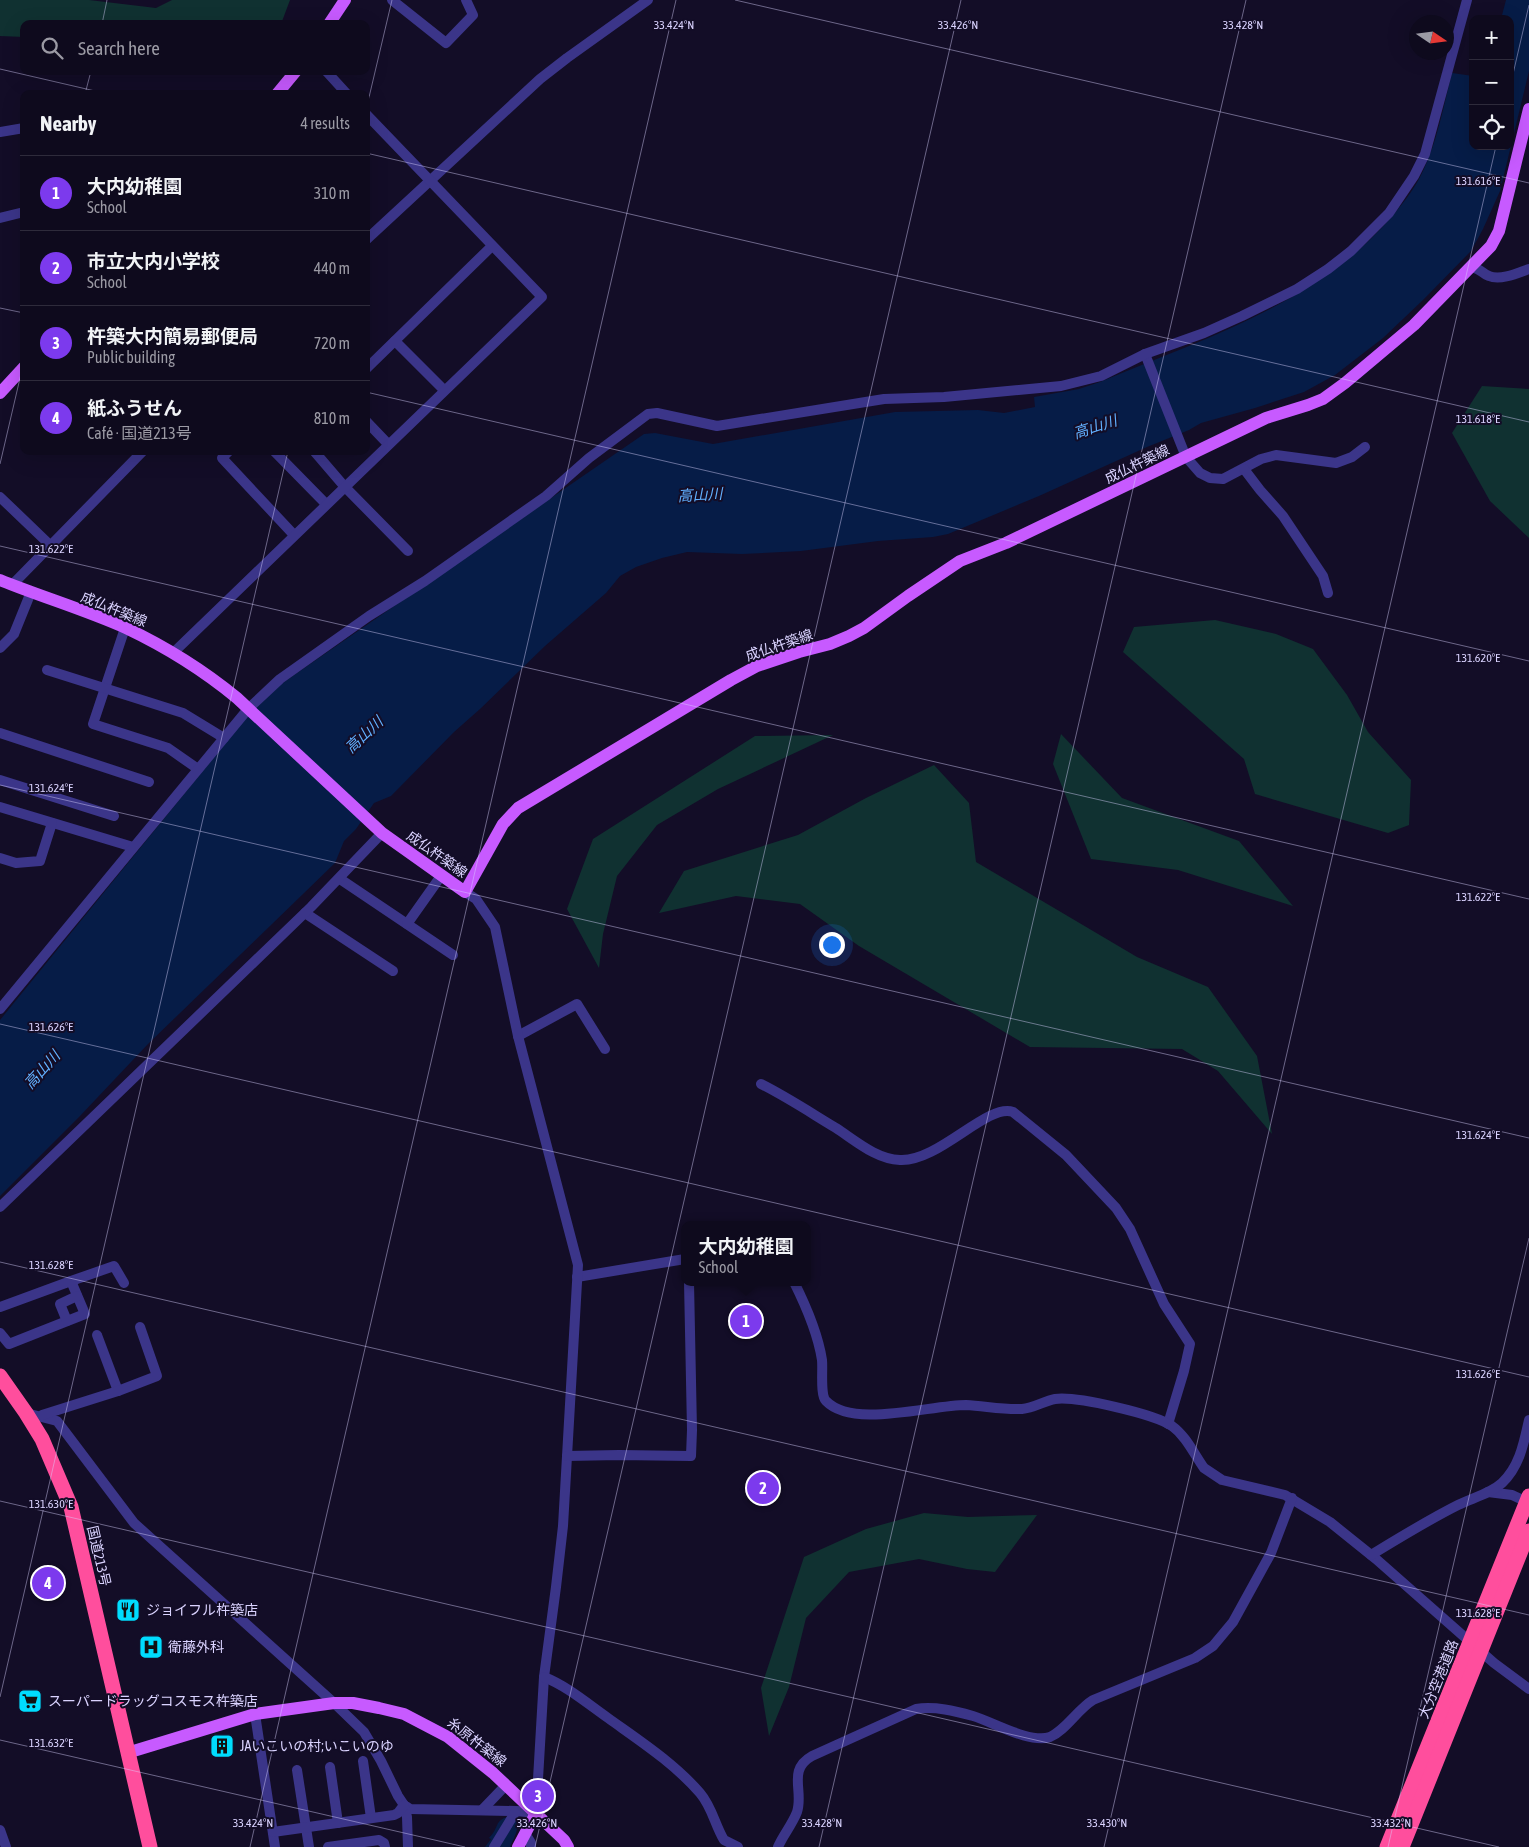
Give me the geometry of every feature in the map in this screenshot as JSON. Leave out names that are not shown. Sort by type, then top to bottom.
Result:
[{"type":"highway","name":"国道213号","points":[[0,1376],[26,1413],[56,1469],[71,1507],[150,1847]]},
{"type":"highway","name":"大分空港道路","points":[[1387,1847],[1529,1496]]},
{"type":"highway","points":[[1402,1847],[1529,1531]]},
{"type":"main road","points":[[332,20],[345,0]]},
{"type":"main road","points":[[280,90],[293,75]]},
{"type":"main road","name":"成仏杵築線","points":[[6,583],[125,628],[173,653],[216,680],[382,834],[465,892],[503,824],[518,808],[722,685],[757,666],[830,644],[849,636],[864,628],[960,561],[1006,543],[1266,418],[1322,399],[1407,331],[1491,246],[1499,231],[1529,109]]},
{"type":"main road","points":[[0,393],[20,372]]},
{"type":"main road","name":"糸原杵築線","points":[[127,1753],[255,1714],[334,1702],[353,1703],[379,1708],[404,1714],[426,1724],[465,1748],[536,1813],[564,1840],[568,1847]]},
{"type":"main road","points":[[518,1847],[536,1813]]},
{"type":"street","points":[[392,0],[446,43],[473,15],[466,0]]},
{"type":"street","points":[[370,236],[540,79],[566,58],[648,0]]},
{"type":"street","points":[[0,1009],[248,709],[288,674],[369,616],[425,581],[546,496],[589,458],[648,414],[657,413],[717,426],[884,399],[944,397],[1060,386],[1101,376],[1145,354],[1204,334],[1297,289],[1328,269],[1351,251],[1389,214],[1414,176],[1425,154],[1467,0]]},
{"type":"street","points":[[330,75],[343,90]]},
{"type":"street","points":[[173,653],[542,297],[370,118]]},
{"type":"street","points":[[0,132],[20,129]]},
{"type":"street","points":[[0,218],[20,213]]},
{"type":"street","points":[[370,365],[492,246]]},
{"type":"street","points":[[1471,267],[1480,269],[1487,276],[1496,278],[1529,269]]},
{"type":"street","points":[[394,341],[444,390]]},
{"type":"street","points":[[1145,354],[1186,457],[1200,473],[1216,480],[1223,479],[1261,459],[1276,455],[1336,463],[1352,457],[1365,447]]},
{"type":"street","points":[[370,425],[388,444]]},
{"type":"street","points":[[6,583],[50,545],[139,455]]},
{"type":"street","points":[[225,455],[222,458],[294,535]]},
{"type":"street","points":[[281,455],[326,504]]},
{"type":"street","points":[[317,455],[344,486],[408,551]]},
{"type":"street","points":[[1244,469],[1283,516],[1323,576],[1328,593]]},
{"type":"street","points":[[0,497],[50,545]]},
{"type":"street","points":[[0,655],[2,645],[14,634],[31,592]]},
{"type":"street","points":[[125,628],[93,724],[168,748],[198,770]]},
{"type":"street","points":[[47,670],[183,712],[224,738]]},
{"type":"street","points":[[0,734],[149,782]]},
{"type":"street","points":[[0,780],[114,816]]},
{"type":"street","points":[[0,807],[133,847]]},
{"type":"street","points":[[0,858],[16,863],[40,860],[52,823]]},
{"type":"street","points":[[0,1207],[305,914],[382,834]]},
{"type":"street","points":[[406,924],[441,876]]},
{"type":"street","points":[[340,879],[453,955]]},
{"type":"street","points":[[26,1413],[57,1421],[134,1523],[334,1702],[364,1732],[404,1805],[410,1809],[536,1813],[544,1678],[556,1587],[567,1456],[578,1265],[518,1036],[495,927],[476,899],[465,892]]},
{"type":"street","points":[[305,914],[393,972]]},
{"type":"street","points":[[518,1036],[577,1004],[605,1049]]},
{"type":"street","points":[[761,1084],[783,1095],[875,1154],[892,1159],[910,1160],[933,1152],[999,1111],[1006,1110],[1013,1112],[1066,1155],[1116,1208],[1130,1229],[1164,1304],[1190,1344],[1168,1424]]},
{"type":"street","points":[[577,1277],[681,1260]]},
{"type":"street","points":[[0,1307],[114,1266],[124,1283]]},
{"type":"street","points":[[0,1333],[9,1344],[85,1314],[71,1281]]},
{"type":"street","points":[[567,1456],[691,1456],[689,1286]]},
{"type":"street","points":[[796,1286],[810,1320],[820,1352],[823,1397],[828,1403],[846,1412],[864,1416],[966,1405],[1026,1409],[1055,1399],[1075,1399],[1142,1414],[1168,1424],[1181,1434],[1208,1472],[1222,1480],[1292,1498],[1330,1522],[1371,1555],[1494,1663],[1529,1689]]},
{"type":"street","points":[[67,1321],[60,1304],[77,1296]]},
{"type":"street","points":[[26,1413],[44,1415],[157,1376],[140,1328]]},
{"type":"street","points":[[97,1335],[118,1391]]},
{"type":"street","points":[[1371,1555],[1458,1505],[1488,1492],[1502,1483],[1518,1459],[1523,1447],[1529,1420]]},
{"type":"street","points":[[1488,1492],[1512,1496],[1529,1502]]},
{"type":"street","points":[[778,1847],[797,1811],[800,1797],[797,1780],[799,1768],[803,1762],[812,1756],[916,1709],[926,1707],[974,1716],[1035,1738],[1049,1737],[1093,1700],[1195,1658],[1207,1650],[1224,1634],[1241,1610],[1271,1553],[1292,1498]]},
{"type":"street","points":[[544,1678],[558,1684],[662,1757],[700,1794],[711,1811],[724,1840],[738,1847]]},
{"type":"street","points":[[255,1714],[275,1847]]},
{"type":"street","points":[[363,1761],[371,1818]]},
{"type":"street","points":[[330,1767],[338,1822]]},
{"type":"street","points":[[297,1770],[308,1847]]},
{"type":"street","points":[[482,1810],[506,1786]]},
{"type":"street","points":[[273,1832],[398,1813],[404,1805]]},
{"type":"street","points":[[404,1805],[408,1847]]},
{"type":"street","points":[[494,1847],[516,1811]]},
{"type":"street","points":[[0,1830],[6,1847]]},
{"type":"street","points":[[526,1835],[531,1847]]},
{"type":"street","points":[[328,1847],[379,1840],[384,1842],[385,1847]]},
{"type":"green space","points":[[0,0],[89,0],[156,8],[172,0],[290,0],[282,20],[20,20],[20,37],[0,36]]},
{"type":"green space","points":[[1482,386],[1529,389],[1529,538],[1490,501],[1452,433]]},
{"type":"green space","points":[[1215,620],[1276,634],[1313,649],[1347,695],[1368,732],[1411,780],[1409,825],[1388,833],[1255,794],[1244,759],[1123,652],[1134,627]]},
{"type":"green space","points":[[1061,734],[1122,798],[1239,841],[1293,906],[1178,870],[1091,859],[1053,764]]},
{"type":"green space","points":[[833,735],[718,789],[657,825],[617,876],[603,934],[599,968],[567,909],[593,839],[755,736]]},
{"type":"green space","points":[[934,765],[969,803],[976,862],[1137,957],[1208,987],[1257,1056],[1272,1134],[1218,1071],[1182,1049],[1030,1047],[859,946],[800,904],[736,896],[659,913],[684,871],[798,835],[866,798]]},
{"type":"green space","points":[[924,1513],[968,1517],[1037,1515],[995,1572],[967,1569],[919,1559],[849,1572],[806,1618],[789,1687],[769,1736],[761,1688],[804,1557],[866,1529]]},
{"type":"water","points":[[1506,0],[1529,0],[1529,71],[1514,133],[1514,15],[1502,15]]},
{"type":"water","name":"高山川","points":[[1452,73],[1469,75],[1469,150],[1510,150],[1500,191],[1471,251],[1383,338],[1335,375],[1304,392],[1201,423],[1039,496],[948,534],[801,551],[742,554],[687,552],[636,567],[620,576],[606,593],[545,646],[454,732],[391,796],[374,803],[356,829],[344,841],[335,863],[148,1044],[80,1116],[0,1196],[0,1020],[246,718],[281,684],[644,434],[655,433],[713,444],[895,412],[978,410],[1004,413],[1035,407],[1034,397],[1079,389],[1100,382],[1215,335],[1289,299],[1324,277],[1356,252],[1386,223],[1406,198],[1428,160],[1440,123]]},
{"type":"water","points":[[512,1816],[513,1819],[517,1820],[517,1827],[510,1847],[485,1847],[499,1822],[506,1817]]},
{"type":"place","name":"大内幼稚園","points":[[746,1321]]},
{"type":"place","name":"市立大内小学校","points":[[763,1488]]},
{"type":"place","name":"紙ふうせん","points":[[48,1583]]},
{"type":"place","name":"ジョイフル杵築店","points":[[128,1610]]},
{"type":"place","name":"衛藤外科","points":[[151,1647]]},
{"type":"place","name":"スーパードラッグコスモス杵築店","points":[[30,1701]]},
{"type":"place","name":"JAいこいの村;いこいのゆ","points":[[222,1746]]},
{"type":"place","name":"杵築大内簡易郵便局","points":[[538,1796]]}]
